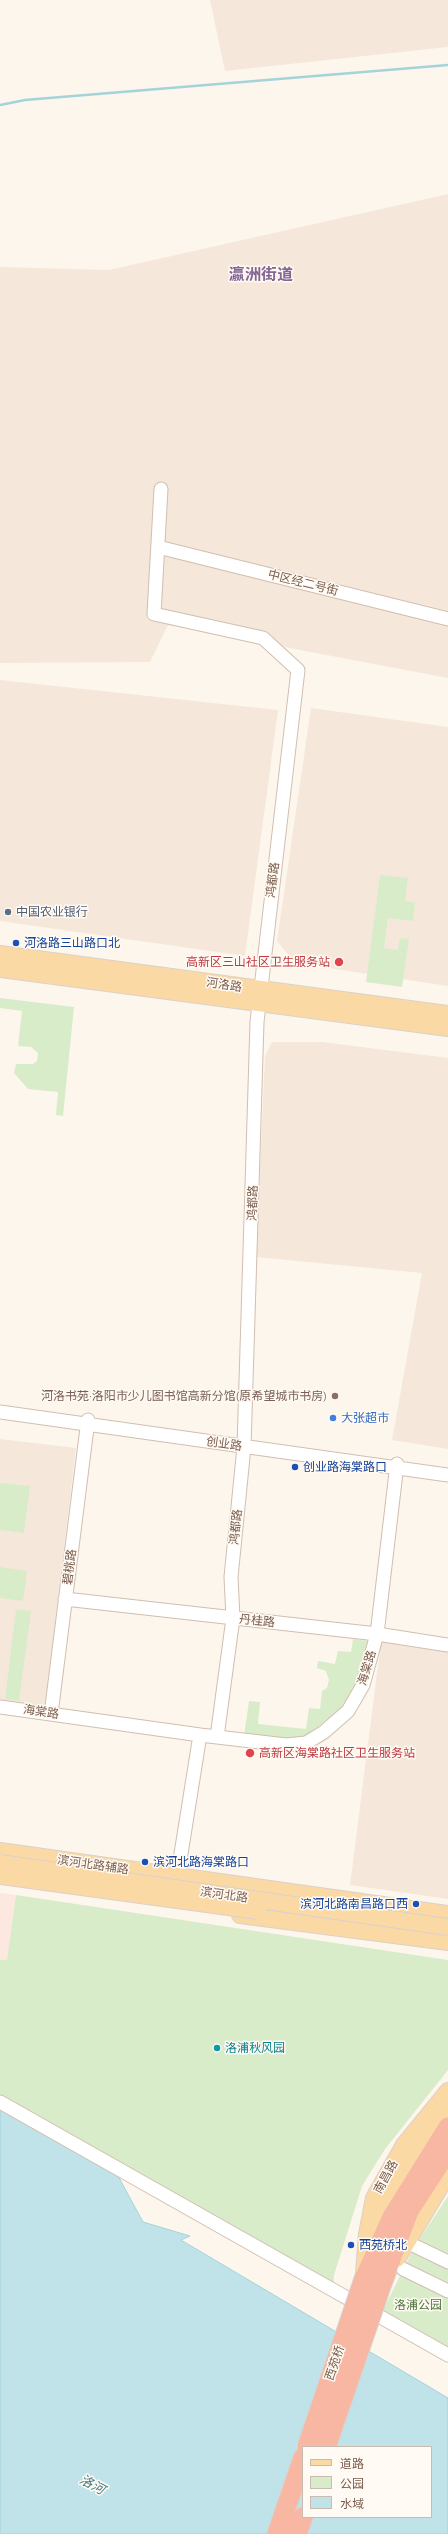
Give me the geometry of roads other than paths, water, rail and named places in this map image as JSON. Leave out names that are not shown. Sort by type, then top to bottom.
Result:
[{"type":"highway","points":[[372,2282],[392,2217],[448,2127]]},
{"type":"highway","points":[[372,2282],[409,2211],[448,2151]]},
{"type":"highway","name":"西苑桥","points":[[307,2446],[372,2282]]},
{"type":"highway","name":"西苑桥","points":[[326,2446],[372,2282]]},
{"type":"highway","points":[[277,2534],[302,2461]]},
{"type":"highway","points":[[297,2534],[303,2518]]},
{"type":"main road","name":"河洛路","points":[[0,954],[448,1028]]},
{"type":"main road","name":"河洛路","points":[[0,969],[259,997],[448,1014]]},
{"type":"main road","name":"滨河北路辅路","points":[[0,1852],[177,1878],[448,1914]]},
{"type":"main road","name":"滨河北路","points":[[0,1863],[448,1927]]},
{"type":"main road","name":"滨河北路","points":[[0,1876],[448,1938]]},
{"type":"main road","points":[[0,1884],[172,1905],[448,1942]]},
{"type":"main road","name":"南昌路","points":[[372,2282],[367,2234],[374,2198],[404,2145],[448,2091]]},
{"type":"main road","points":[[372,2282],[376,2227],[388,2200],[426,2137],[448,2112]]},
{"type":"main road","points":[[372,2282],[448,2174]]},
{"type":"street","points":[[158,547],[161,489]]},
{"type":"street","name":"中区经二号街","points":[[158,547],[448,619]]},
{"type":"street","name":"鸿都路","points":[[158,547],[154,614],[263,638],[298,670],[259,997],[244,1444],[231,1578],[233,1618],[217,1737]]},
{"type":"street","name":"创业路","points":[[0,1407],[88,1422]]},
{"type":"street","name":"创业路","points":[[0,1412],[88,1422],[397,1466],[448,1475]]},
{"type":"street","name":"碧桃路","points":[[51,1714],[88,1422]]},
{"type":"street","name":"创业路","points":[[397,1466],[448,1470]]},
{"type":"street","name":"海棠路","points":[[0,1707],[217,1737],[286,1745],[306,1743],[324,1732],[348,1711],[363,1685],[377,1634],[397,1466]]},
{"type":"street","name":"丹桂路","points":[[66,1599],[377,1634],[448,1646]]},
{"type":"street","points":[[172,1905],[200,1735]]},
{"type":"street","points":[[0,2102],[448,2355]]},
{"type":"street","points":[[415,2246],[448,2262]]},
{"type":"street","points":[[403,2269],[448,2291]]},
{"type":"water","name":"洛河","points":[[0,2110],[117,2174],[143,2222],[190,2236],[181,2240],[448,2398],[448,2534],[0,2534]]},
{"type":"waterway","points":[[0,105],[25,100],[448,65]]},
{"type":"place","name":"中国农业银行","points":[[8,912]]},
{"type":"place","name":"河洛路三山路口北","points":[[16,943]]},
{"type":"place","name":"高新区三山社区卫生服务站","points":[[339,962]]},
{"type":"place","name":"河洛书苑·洛阳市少儿图书馆高新分馆(原希望城市书房)","points":[[335,1396]]},
{"type":"place","name":"大张超市","points":[[333,1418]]},
{"type":"place","name":"创业路海棠路口","points":[[295,1467]]},
{"type":"place","name":"高新区海棠路社区卫生服务站","points":[[250,1753]]},
{"type":"place","name":"滨河北路海棠路口","points":[[145,1862]]},
{"type":"place","name":"滨河北路南昌路口西","points":[[416,1904]]},
{"type":"place","name":"洛浦秋风园","points":[[217,2048]]},
{"type":"place","name":"西苑桥北","points":[[351,2245]]},
{"type":"district","name":"瀛洲街道","points":[[261,275]]},
{"type":"park label","name":"洛浦公园","points":[[418,2305]]}]
